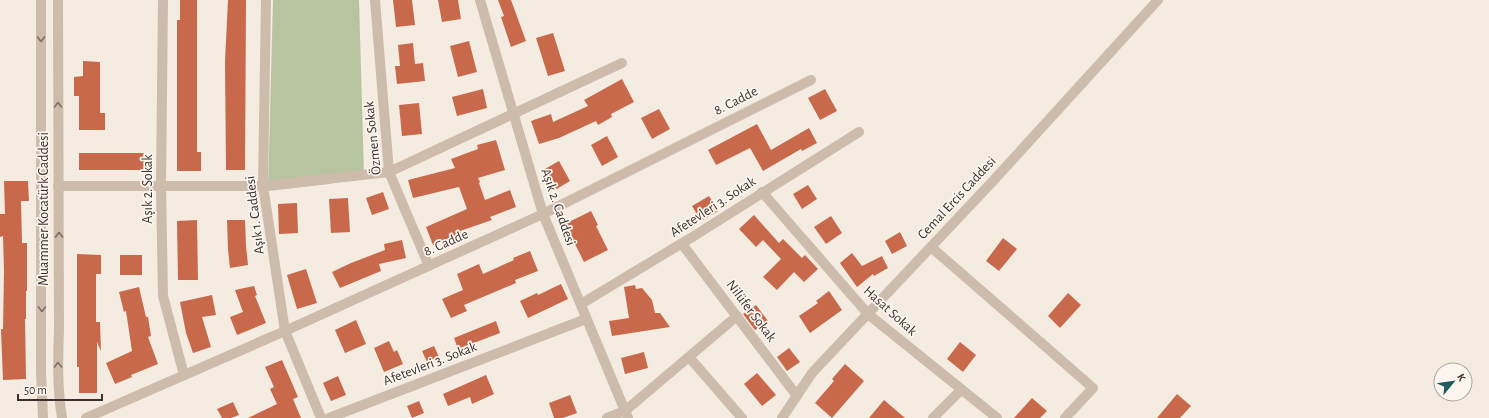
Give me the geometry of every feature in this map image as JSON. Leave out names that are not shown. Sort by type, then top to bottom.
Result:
[{"type":"street","name":"Muammer Kocatürk Caddesi","points":[[41,0],[41,372],[43,418]]},
{"type":"street","name":"Muammer Kocatürk Caddesi","points":[[58,0],[58,364],[62,418]]},
{"type":"street","name":"Aşık 2. Sokak","points":[[163,0],[161,186],[163,296],[184,375]]},
{"type":"street","name":"Aşık 1. Caddesi","points":[[266,0],[263,186],[285,331],[321,418]]},
{"type":"street","name":"Özmen Sokak","points":[[374,0],[389,172],[429,266]]},
{"type":"street","name":"Aşık 2. Caddesi","points":[[480,0],[543,214],[626,414]]},
{"type":"street","name":"Cemal Ercis Caddesi","points":[[782,418],[812,373],[931,247],[1158,0]]},
{"type":"street","points":[[58,186],[263,186],[389,172],[622,63]]},
{"type":"street","name":"8. Cadde","points":[[86,418],[285,331],[543,214],[811,80]]},
{"type":"street","name":"Afetevleri 3. Sokak","points":[[581,304],[682,244],[859,132]]},
{"type":"street","name":"Hasat Sokak","points":[[762,192],[868,314],[997,418]]},
{"type":"street","name":"Nilüfer Sokak","points":[[682,244],[797,396]]},
{"type":"street","points":[[931,247],[1093,388],[1065,418]]},
{"type":"street","points":[[607,418],[626,414],[737,316]]},
{"type":"street","name":"Afetevleri 3. Sokak","points":[[329,418],[586,319]]},
{"type":"street","points":[[689,357],[742,418]]},
{"type":"street","points":[[933,418],[961,390]]},
{"type":"street","points":[[626,414],[635,418]]},
{"type":"green space","points":[[273,0],[359,0],[364,175],[329,184],[268,191]]},
{"type":"building","points":[[180,0],[197,0],[197,152],[201,152],[201,171],[177,171],[177,20],[180,20]]},
{"type":"building","points":[[228,0],[246,0],[245,170],[226,170],[225,61]]},
{"type":"building","points":[[393,0],[412,0],[415,25],[396,27]]},
{"type":"building","points":[[438,0],[458,0],[461,19],[442,22]]},
{"type":"building","points":[[498,0],[511,0],[526,41],[511,47],[501,17],[504,16]]},
{"type":"building","points":[[553,33],[565,71],[548,76],[536,38]]},
{"type":"building","points":[[469,41],[477,72],[458,77],[450,46]]},
{"type":"building","points":[[413,43],[415,64],[423,63],[425,81],[397,84],[395,66],[400,66],[398,45]]},
{"type":"building","points":[[83,61],[100,62],[100,113],[105,113],[105,130],[79,130],[79,96],[74,96],[74,77],[83,76]]},
{"type":"building","points":[[622,79],[634,102],[611,114],[612,117],[598,125],[596,121],[559,138],[539,144],[531,121],[551,114],[553,122],[588,106],[584,100]]},
{"type":"building","points":[[483,89],[487,108],[457,116],[452,97]]},
{"type":"building","points":[[825,89],[837,111],[820,120],[808,98]]},
{"type":"building","points":[[419,103],[422,134],[402,136],[399,105]]},
{"type":"building","points":[[659,109],[670,129],[652,139],[641,118]]},
{"type":"building","points":[[757,124],[771,150],[809,128],[817,143],[802,151],[801,149],[763,171],[750,148],[716,165],[708,150]]},
{"type":"building","points":[[607,136],[618,157],[602,166],[591,145]]},
{"type":"building","points":[[496,140],[505,170],[478,178],[479,183],[485,200],[510,190],[516,207],[490,217],[492,220],[460,231],[461,233],[433,245],[426,227],[467,209],[459,187],[413,198],[408,180],[455,168],[451,159],[478,149],[477,145]]},
{"type":"building","points":[[79,153],[144,153],[144,170],[79,170]]},
{"type":"building","points":[[559,161],[570,181],[555,190],[543,170]]},
{"type":"building","points":[[4,181],[28,181],[29,201],[21,201],[22,243],[27,243],[27,291],[25,319],[26,379],[3,380],[1,329],[3,329],[4,271],[3,236],[0,237],[0,214],[5,214]]},
{"type":"building","points":[[808,185],[817,199],[802,209],[793,194]]},
{"type":"building","points":[[383,192],[389,209],[372,215],[366,198]]},
{"type":"building","points":[[709,196],[718,211],[701,221],[692,206]]},
{"type":"building","points":[[348,198],[350,232],[331,233],[329,199]]},
{"type":"building","points":[[297,203],[298,233],[279,234],[278,204]]},
{"type":"building","points":[[591,211],[598,225],[596,226],[608,250],[584,262],[565,224]]},
{"type":"building","points":[[754,215],[779,243],[783,239],[802,258],[805,255],[818,269],[804,282],[794,272],[777,290],[763,277],[781,259],[763,240],[756,247],[739,229]]},
{"type":"building","points":[[831,216],[842,233],[826,244],[814,227]]},
{"type":"building","points":[[197,220],[198,280],[178,280],[177,221]]},
{"type":"building","points":[[227,220],[245,220],[248,265],[230,268]]},
{"type":"building","points":[[900,232],[907,246],[892,254],[885,241]]},
{"type":"building","points":[[1003,238],[1017,249],[999,271],[986,261]]},
{"type":"building","points":[[402,240],[406,258],[379,264],[381,271],[340,288],[332,272],[385,250],[384,244]]},
{"type":"building","points":[[530,251],[538,271],[515,280],[516,283],[464,305],[467,311],[451,318],[442,299],[463,290],[457,274],[479,264],[483,274]]},
{"type":"building","points":[[852,253],[862,266],[882,256],[888,268],[874,276],[873,274],[857,287],[840,263]]},
{"type":"building","points":[[77,254],[101,255],[101,274],[96,274],[96,322],[100,322],[101,351],[97,342],[97,393],[79,393],[79,367],[77,367]]},
{"type":"building","points":[[120,255],[142,255],[142,275],[120,275]]},
{"type":"building","points":[[306,269],[317,303],[297,309],[287,275]]},
{"type":"building","points":[[561,284],[568,299],[528,318],[520,301],[537,293],[538,295]]},
{"type":"building","points":[[635,285],[636,289],[642,288],[652,300],[655,313],[660,313],[670,327],[612,336],[609,321],[629,318],[624,287]]},
{"type":"building","points":[[254,286],[257,295],[255,296],[266,323],[237,335],[230,317],[243,312],[235,290]]},
{"type":"building","points":[[139,287],[146,317],[148,317],[151,336],[148,337],[158,364],[131,375],[132,377],[115,384],[106,363],[132,351],[126,311],[124,312],[119,292]]},
{"type":"building","points":[[829,291],[842,310],[810,333],[799,316],[818,303],[816,301]]},
{"type":"building","points":[[1068,293],[1081,305],[1060,328],[1048,316]]},
{"type":"building","points":[[212,295],[216,315],[202,317],[211,347],[193,353],[186,333],[180,302]]},
{"type":"building","points":[[756,305],[768,321],[755,330],[743,314]]},
{"type":"building","points":[[356,320],[366,344],[345,353],[335,330]]},
{"type":"building","points":[[496,321],[500,333],[458,349],[454,338]]},
{"type":"building","points":[[389,341],[394,352],[397,350],[403,364],[384,372],[374,348]]},
{"type":"building","points":[[960,342],[976,355],[963,372],[947,359]]},
{"type":"building","points":[[434,346],[439,357],[427,362],[422,351]]},
{"type":"building","points":[[789,348],[800,362],[787,371],[777,357]]},
{"type":"building","points":[[644,352],[648,368],[625,374],[621,358]]},
{"type":"building","points":[[282,360],[298,397],[293,399],[301,418],[248,418],[277,404],[270,389],[274,387],[265,367]]},
{"type":"building","points":[[845,364],[864,381],[832,418],[815,403],[834,381],[832,379]]},
{"type":"building","points":[[757,373],[776,395],[762,406],[744,384]]},
{"type":"building","points":[[486,375],[494,394],[472,404],[470,397],[448,406],[443,394]]},
{"type":"building","points":[[338,376],[346,395],[331,401],[323,383]]},
{"type":"building","points":[[1177,394],[1191,406],[1180,418],[1157,418]]},
{"type":"building","points":[[570,395],[577,413],[563,418],[554,418],[549,403]]},
{"type":"building","points":[[1032,398],[1047,411],[1040,418],[1014,418]]},
{"type":"building","points":[[884,400],[905,418],[869,418]]},
{"type":"building","points":[[419,401],[424,413],[412,418],[407,406]]},
{"type":"building","points":[[233,402],[239,415],[231,418],[222,418],[217,409]]}]
